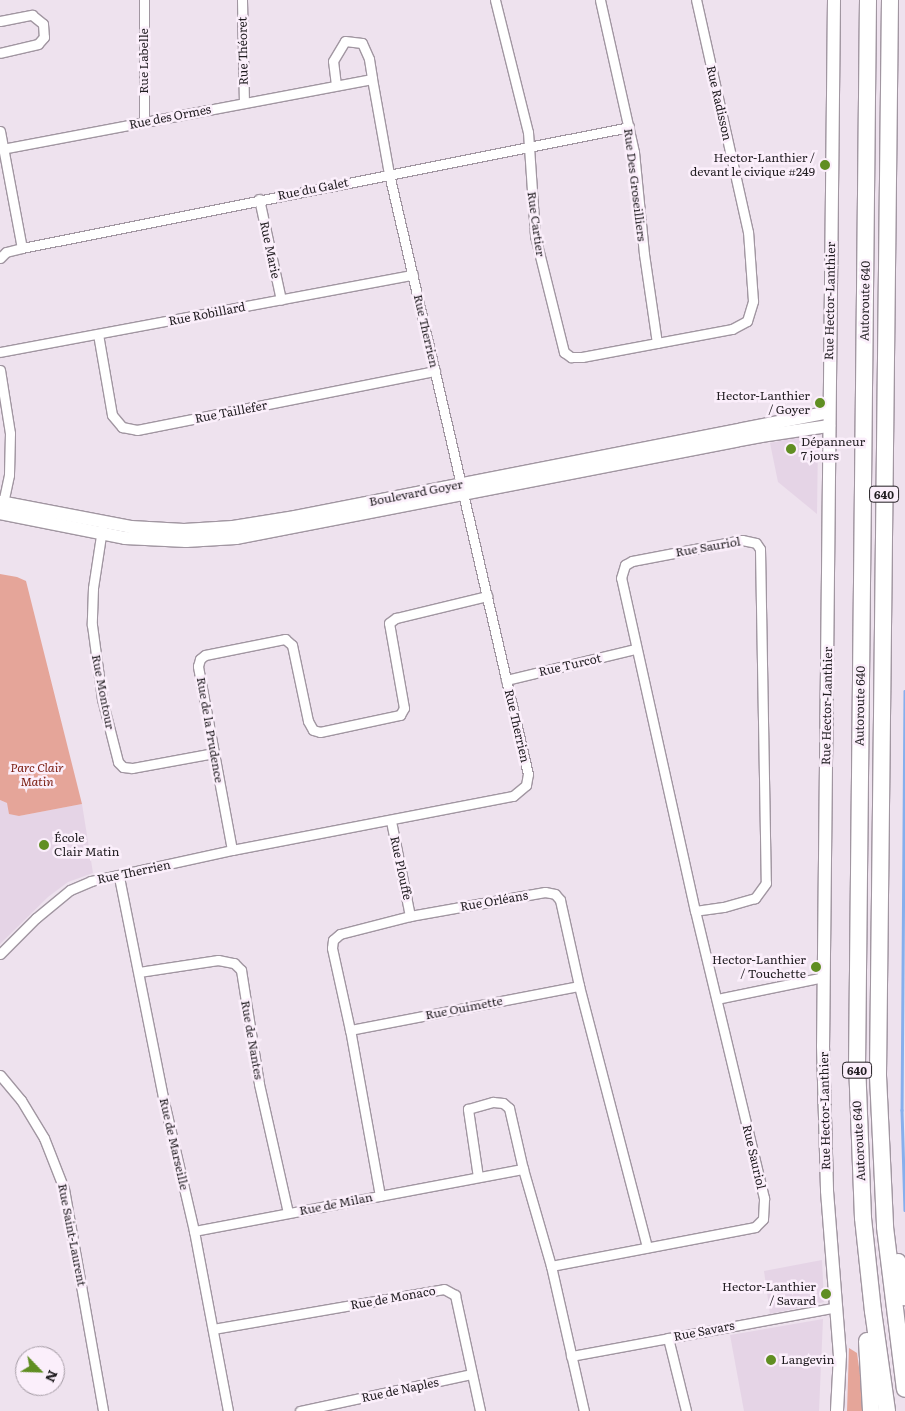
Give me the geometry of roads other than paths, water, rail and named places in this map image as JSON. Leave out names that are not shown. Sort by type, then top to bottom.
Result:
[{"type":"highway","name":"Autoroute 640","points":[[868,0],[857,1034],[858,1131],[863,1218],[871,1297],[887,1411]]},
{"type":"highway","name":"Autoroute 640","points":[[890,0],[878,1031],[882,1179],[892,1292],[905,1389]]},
{"type":"highway","points":[[882,1179],[905,1297]]},
{"type":"highway","points":[[863,1218],[871,1411]]},
{"type":"street","name":"Rue Labelle","points":[[144,0],[144,122]]},
{"type":"street","name":"Rue Théoret","points":[[242,0],[244,103]]},
{"type":"street","name":"Rue Cartier","points":[[495,0],[530,147],[529,170],[535,236],[564,352],[571,357],[582,357],[658,343]]},
{"type":"street","name":"Rue Des Groseilliers","points":[[600,0],[634,152],[644,254],[658,343]]},
{"type":"street","name":"Rue Radisson","points":[[658,343],[747,322],[753,301],[748,232],[696,0]]},
{"type":"street","name":"Rue Hector-Lanthier","points":[[834,0],[824,1125],[840,1355],[837,1411]]},
{"type":"street","points":[[0,21],[32,15],[43,24],[44,37],[38,44],[0,53]]},
{"type":"street","points":[[336,85],[333,60],[345,41],[362,43],[369,59],[389,174]]},
{"type":"street","name":"Rue des Ormes","points":[[3,149],[372,79]]},
{"type":"street","name":"Rue du Galet","points":[[0,258],[6,252],[22,248],[259,199],[629,127]]},
{"type":"street","points":[[0,131],[22,248]]},
{"type":"street","name":"Rue Therrien","points":[[0,954],[36,918],[70,890],[91,881],[119,877],[232,850],[391,821],[513,796],[526,785],[528,774],[389,174]]},
{"type":"street","name":"Rue Marie","points":[[259,199],[281,300]]},
{"type":"street","name":"Rue Robillard","points":[[0,352],[413,275]]},
{"type":"street","name":"Rue Taillefer","points":[[98,334],[112,415],[122,427],[137,430],[435,371]]},
{"type":"street","points":[[0,370],[10,433],[9,475],[1,508]]},
{"type":"street","name":"Boulevard Goyer","points":[[1,508],[102,529],[170,540],[236,538],[829,412]]},
{"type":"street","name":"Boulevard Goyer","points":[[462,489],[761,436],[829,426]]},
{"type":"street","name":"Rue Montour","points":[[102,529],[93,588],[92,625],[102,699],[118,762],[123,767],[132,768],[214,753]]},
{"type":"street","name":"Rue Sauriol","points":[[551,1266],[755,1227],[763,1219],[764,1198],[695,911],[635,649],[621,578],[625,565],[632,561],[742,540],[756,543],[760,549],[766,883],[755,898],[723,907],[695,911]]},
{"type":"street","name":"Rue de la Prudence","points":[[232,850],[198,666],[200,659],[205,655],[285,639],[292,645],[308,721],[312,730],[320,732],[400,715],[404,708],[388,623],[396,618],[487,596]]},
{"type":"street","name":"Rue Turcot","points":[[506,680],[635,649]]},
{"type":"street","name":"Rue Plouffe","points":[[391,821],[410,916]]},
{"type":"street","name":"Rue de Marseille","points":[[119,877],[164,1102],[194,1231],[228,1411]]},
{"type":"street","name":"Rue Orléans","points":[[380,1196],[350,1030],[332,948],[333,940],[340,934],[410,916],[545,892],[555,894],[560,900],[579,986],[647,1247]]},
{"type":"street","name":"Rue de Nantes","points":[[139,972],[218,960],[234,963],[241,970],[259,1084],[288,1213]]},
{"type":"street","points":[[717,999],[810,978],[824,977]]},
{"type":"street","name":"Rue Ouimette","points":[[350,1030],[579,986]]},
{"type":"street","name":"Rue Saint-Laurent","points":[[0,1075],[21,1100],[41,1133],[64,1189],[103,1411]]},
{"type":"street","points":[[478,1177],[468,1109],[493,1102],[503,1103],[509,1108],[523,1169],[551,1266],[584,1411]]},
{"type":"street","name":"Rue de Milan","points":[[194,1231],[523,1169]]},
{"type":"street","name":"Rue de Monaco","points":[[213,1330],[444,1289],[455,1295],[480,1411]]},
{"type":"street","name":"Rue Savars","points":[[571,1356],[837,1307]]},
{"type":"street","points":[[668,1338],[686,1411]]},
{"type":"street","name":"Rue de Naples","points":[[300,1411],[471,1374]]},
{"type":"waterway","points":[[905,691],[902,1110],[905,1210]]},
{"type":"place","name":"Hector-Lanthier / devant le civique #249","points":[[825,165]]},
{"type":"place","name":"Hector-Lanthier / Goyer","points":[[820,403]]},
{"type":"place","name":"Dépanneur 7 jours","points":[[791,449]]},
{"type":"place","name":"École Clair Matin","points":[[44,845]]},
{"type":"place","name":"Hector-Lanthier / Touchette","points":[[816,967]]},
{"type":"place","name":"Hector-Lanthier / Savard","points":[[826,1294]]},
{"type":"place","name":"Langevin","points":[[771,1360]]},
{"type":"park label","name":"Parc Clair Matin","points":[[37,775]]}]
